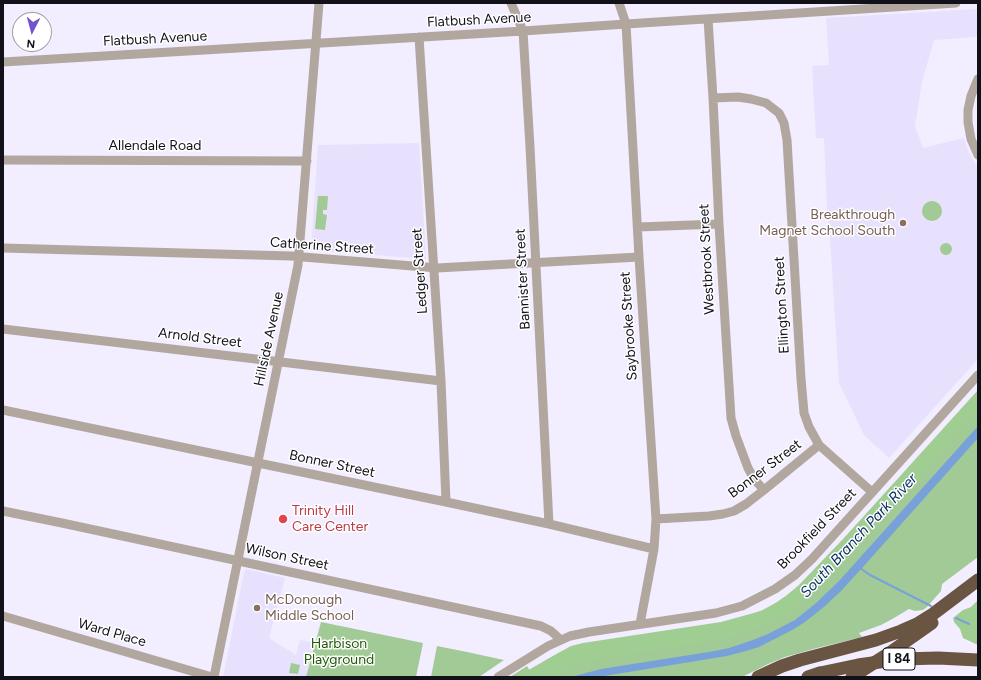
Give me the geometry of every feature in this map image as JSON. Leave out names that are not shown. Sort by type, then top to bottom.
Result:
[{"type":"highway","points":[[758,677],[792,662],[876,640],[905,630],[923,620],[978,580]]},
{"type":"highway","points":[[852,677],[905,642],[978,588]]},
{"type":"highway","name":"I 84","points":[[808,677],[858,665],[901,659],[938,658],[978,660]]},
{"type":"street","name":"Hillside Avenue","points":[[213,677],[300,257],[320,3]]},
{"type":"street","name":"Bannister Street","points":[[511,3],[522,31],[550,524]]},
{"type":"street","name":"Saybrooke Street","points":[[619,3],[626,24],[656,519],[654,548],[640,624]]},
{"type":"street","name":"Flatbush Avenue","points":[[3,62],[708,19],[834,7],[956,3]]},
{"type":"street","name":"Westbrook Street","points":[[708,19],[718,224],[731,418],[748,468],[754,479],[764,490]]},
{"type":"street","name":"Ledger Street","points":[[419,37],[441,381],[446,502]]},
{"type":"street","points":[[978,79],[971,96],[968,110],[968,122],[971,139],[978,155]]},
{"type":"street","name":"Ellington Street","points":[[713,98],[738,97],[766,103],[779,113],[784,123],[787,140],[804,414],[819,445],[872,492]]},
{"type":"street","name":"Allendale Road","points":[[3,160],[307,161]]},
{"type":"street","points":[[638,227],[718,224]]},
{"type":"street","name":"Catherine Street","points":[[3,248],[300,257],[434,268],[639,257]]},
{"type":"street","name":"Arnold Street","points":[[3,329],[441,381]]},
{"type":"street","name":"Brookfield Street","points":[[498,677],[561,640],[580,634],[702,616],[728,610],[748,604],[775,589],[795,575],[812,559],[978,375]]},
{"type":"street","name":"Bonner Street","points":[[3,410],[550,524],[654,548]]},
{"type":"street","name":"Bonner Street","points":[[656,519],[710,516],[734,511],[746,504],[819,445]]},
{"type":"street","name":"Wilson Street","points":[[3,511],[541,626],[551,630],[561,640]]},
{"type":"street","name":"Ward Place","points":[[3,616],[213,677]]},
{"type":"shaded area","name":"Breakthrough Magnet School South","points":[[978,10],[978,37],[934,40],[922,82],[915,126],[923,148],[964,138],[969,153],[978,168],[978,359],[889,458],[864,435],[839,383],[827,209],[824,138],[816,138],[812,66],[829,65],[826,18]]},
{"type":"shaded area","points":[[419,143],[426,259],[311,250],[318,145]]},
{"type":"shaded area","name":"McDonough Middle School","points":[[246,569],[285,578],[269,638],[296,655],[300,640],[315,643],[306,677],[223,677],[244,572]]},
{"type":"green space","points":[[318,196],[328,196],[327,210],[323,210],[323,214],[327,215],[325,230],[315,229]]},
{"type":"green space","points":[[932,201],[939,204],[942,211],[939,218],[932,221],[925,218],[922,211],[925,204]]},
{"type":"green space","points":[[946,243],[950,245],[952,249],[950,253],[946,255],[942,253],[940,249],[942,245]]},
{"type":"green space","points":[[978,390],[978,412],[834,574],[795,610],[768,624],[748,632],[719,640],[597,660],[573,666],[549,677],[516,677],[571,646],[721,622],[761,611],[777,602],[799,585],[844,538]]},
{"type":"green space","points":[[978,395],[978,557],[942,584],[941,591],[923,610],[915,611],[909,609],[881,625],[859,633],[862,637],[785,657],[742,677],[510,677],[527,666],[530,671],[562,651],[736,620],[774,605],[794,592]]},
{"type":"green space","points":[[978,600],[978,645],[963,638],[960,629],[954,622],[953,618],[963,610],[971,607]]},
{"type":"green space","name":"Harbison Playground","points":[[321,622],[423,643],[416,677],[306,677]]},
{"type":"green space","points":[[437,646],[504,660],[479,677],[431,677]]},
{"type":"green space","points":[[291,663],[300,665],[298,674],[289,673]]},
{"type":"green space","points":[[699,671],[700,677],[661,677]]},
{"type":"water","points":[[978,426],[978,438],[863,567],[825,606],[794,629],[759,647],[727,656],[598,677],[571,677],[601,669],[729,648],[768,634],[795,620],[815,604],[839,581]]},
{"type":"waterway","points":[[860,568],[870,575],[931,606]]},
{"type":"waterway","points":[[956,618],[969,624]]},
{"type":"place","name":"Breakthrough Magnet School South","points":[[903,223]]},
{"type":"place","name":"Trinity Hill Care Center","points":[[283,519]]},
{"type":"place","name":"McDonough Middle School","points":[[257,608]]},
{"type":"water label","name":"South Branch Park River","points":[[859,536]]}]
